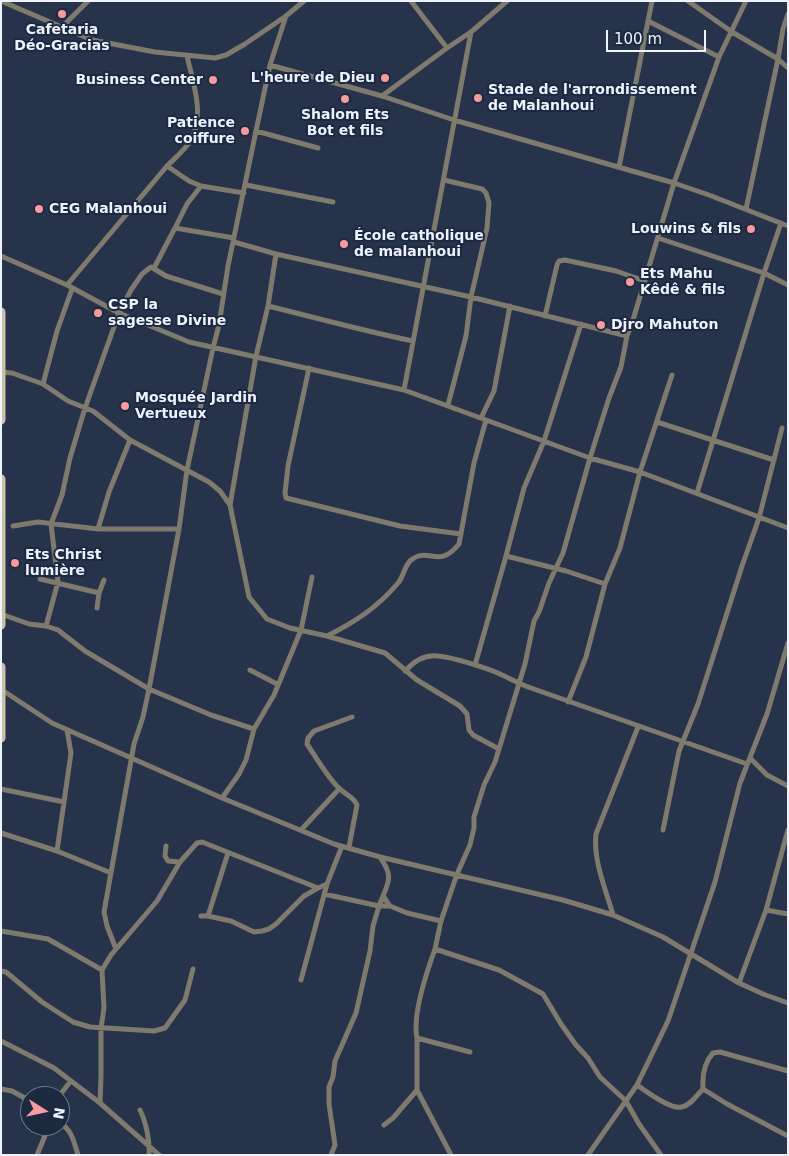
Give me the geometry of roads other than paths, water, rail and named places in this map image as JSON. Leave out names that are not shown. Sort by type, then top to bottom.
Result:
[{"type":"main road","points":[[1,312],[1,420]]},
{"type":"main road","points":[[1,479],[1,625]]},
{"type":"main road","points":[[1,666],[1,738]]},
{"type":"street","points":[[2,1],[61,28],[104,43],[187,56],[221,57],[245,44],[286,16],[304,1]]},
{"type":"street","points":[[61,28],[88,1]]},
{"type":"street","points":[[411,1],[447,48]]},
{"type":"street","points":[[382,96],[471,32],[507,1]]},
{"type":"street","points":[[619,167],[652,1]]},
{"type":"street","points":[[688,1],[732,32],[778,59],[788,68]]},
{"type":"street","points":[[451,1155],[417,1090],[417,1038],[415,1030],[428,970],[441,921],[457,874],[470,845],[474,828],[474,817],[484,786],[495,762],[530,645],[534,621],[563,553],[590,458],[621,367],[627,336],[674,183],[719,57],[746,1]]},
{"type":"street","points":[[746,209],[778,59],[782,29],[788,14]]},
{"type":"street","points":[[116,949],[105,919],[106,898],[131,758],[144,717],[179,529],[187,470],[221,316],[256,131],[270,65],[286,16]]},
{"type":"street","points":[[648,21],[719,57]]},
{"type":"street","points":[[404,390],[471,32]]},
{"type":"street","points":[[42,384],[69,287],[166,166],[190,141],[197,118],[197,99],[187,56]]},
{"type":"street","points":[[270,65],[382,96],[454,120],[674,183],[788,226]]},
{"type":"street","points":[[256,131],[318,148]]},
{"type":"street","points":[[166,166],[189,181],[201,186],[244,193]]},
{"type":"street","points":[[444,180],[482,189],[487,196],[489,216],[471,297],[466,336],[448,405]]},
{"type":"street","points":[[246,185],[334,202]]},
{"type":"street","points":[[154,268],[187,204],[201,186]]},
{"type":"street","points":[[698,493],[764,273],[781,223]]},
{"type":"street","points":[[175,228],[234,240],[276,254],[510,306],[627,336]]},
{"type":"street","points":[[658,238],[764,273],[788,285]]},
{"type":"street","points":[[276,254],[268,306],[256,356],[230,505],[248,597],[267,619],[290,628],[327,636],[385,653],[405,671],[460,706],[467,714],[469,730],[473,735],[498,748]]},
{"type":"street","points":[[1,256],[69,287],[119,313],[189,342],[404,390],[590,458],[640,472],[788,528]]},
{"type":"street","points":[[545,316],[555,270],[559,261],[565,260],[645,281]]},
{"type":"street","points":[[46,626],[58,582],[51,524],[62,495],[70,458],[85,408],[119,313],[131,290],[148,268],[154,268],[166,276],[224,294]]},
{"type":"street","points":[[268,306],[412,341]]},
{"type":"street","points":[[327,636],[352,624],[374,608],[403,578],[405,568],[413,559],[418,556],[440,558],[447,556],[459,544],[474,463],[484,419],[494,391],[510,306]]},
{"type":"street","points":[[475,665],[524,488],[544,441],[581,324]]},
{"type":"street","points":[[309,368],[288,466],[286,498],[400,526],[461,534]]},
{"type":"street","points":[[2,372],[12,373],[42,384],[68,401],[93,411],[130,440],[187,470],[214,487],[230,505]]},
{"type":"street","points":[[568,702],[586,657],[605,584],[620,548],[640,472],[672,375]]},
{"type":"street","points":[[657,422],[774,460]]},
{"type":"street","points":[[663,830],[683,740],[698,704],[759,518],[782,428]]},
{"type":"street","points":[[98,530],[109,492],[130,440]]},
{"type":"street","points":[[13,526],[38,522],[98,530],[179,529]]},
{"type":"street","points":[[506,556],[605,584]]},
{"type":"street","points":[[222,798],[239,774],[246,760],[254,729],[269,705],[301,630],[312,577]]},
{"type":"street","points":[[40,579],[99,593]]},
{"type":"street","points":[[97,608],[99,593],[104,580]]},
{"type":"street","points":[[2,614],[28,624],[46,626],[58,630],[85,651],[149,689],[211,715],[254,729]]},
{"type":"street","points":[[588,1155],[637,1086],[668,1021],[720,866],[746,764],[767,714],[788,643]]},
{"type":"street","points":[[405,671],[414,661],[425,656],[438,656],[475,665],[498,673],[518,684],[638,727],[683,740],[746,764]]},
{"type":"street","points":[[250,670],[277,684]]},
{"type":"street","points":[[2,690],[52,723],[222,798],[301,830],[342,846],[380,857],[563,900],[613,915],[663,937],[739,983],[788,1003]]},
{"type":"street","points":[[349,847],[356,805],[354,798],[339,789],[308,744],[308,738],[314,731],[352,717]]},
{"type":"street","points":[[613,915],[594,846],[596,834],[638,727]]},
{"type":"street","points":[[57,851],[70,753],[67,730]]},
{"type":"street","points":[[750,758],[767,775],[788,786]]},
{"type":"street","points":[[1,789],[64,802]]},
{"type":"street","points":[[301,830],[339,789]]},
{"type":"street","points":[[739,983],[766,910],[788,830]]},
{"type":"street","points":[[1,833],[57,851],[111,873]]},
{"type":"street","points":[[100,1102],[102,1076],[101,1028],[104,1008],[102,970],[116,949],[157,901],[180,862],[197,843],[202,842],[318,888]]},
{"type":"street","points":[[166,846],[164,856],[168,861],[180,862]]},
{"type":"street","points":[[301,980],[327,884],[342,846]]},
{"type":"street","points":[[208,916],[228,853]]},
{"type":"street","points":[[331,1155],[335,1145],[329,1104],[329,1087],[333,1077],[334,1061],[356,1013],[370,951],[373,926],[388,884],[388,868],[380,857]]},
{"type":"street","points":[[201,916],[231,921],[254,932],[262,931],[276,924],[304,896],[327,884]]},
{"type":"street","points":[[324,894],[379,906],[390,906],[407,913],[441,921]]},
{"type":"street","points":[[383,896],[390,906]]},
{"type":"street","points":[[766,910],[788,914]]},
{"type":"street","points":[[1,931],[48,940],[102,970]]},
{"type":"street","points":[[435,949],[499,970],[543,994],[561,1024],[588,1058],[600,1077],[626,1101],[639,1124],[661,1155]]},
{"type":"street","points":[[1,971],[6,972],[42,1002],[73,1022],[90,1027],[154,1031],[165,1028],[185,1000],[193,969]]},
{"type":"street","points":[[417,1038],[470,1052]]},
{"type":"street","points":[[1,1041],[54,1068],[70,1082],[100,1102],[159,1155]]},
{"type":"street","points":[[637,1086],[676,1108],[689,1104],[703,1088],[702,1076],[708,1058],[713,1053],[720,1052],[788,1071]]},
{"type":"street","points":[[67,1086],[70,1082]]},
{"type":"street","points":[[703,1088],[727,1104],[788,1136]]},
{"type":"street","points":[[1,1089],[12,1091],[20,1095]]},
{"type":"street","points":[[384,1125],[393,1118],[417,1090]]},
{"type":"street","points":[[140,1110],[144,1118],[150,1147],[149,1155]]},
{"type":"street","points":[[70,1132],[78,1155]]},
{"type":"street","points":[[37,1155],[45,1136]]},
{"type":"place","name":"Cafetaria Déo-Gracias","points":[[62,14]]},
{"type":"place","name":"L'heure de Dieu","points":[[385,78]]},
{"type":"place","name":"Business Center","points":[[213,80]]},
{"type":"place","name":"Stade de l'arrondissement de Malanhoui","points":[[478,98]]},
{"type":"place","name":"Shalom Ets Bot et fils","points":[[345,99]]},
{"type":"place","name":"Patience coiffure","points":[[245,131]]},
{"type":"place","name":"CEG Malanhoui","points":[[39,209]]},
{"type":"place","name":"Louwins & fils","points":[[751,229]]},
{"type":"place","name":"École catholique de malanhoui","points":[[344,244]]},
{"type":"place","name":"Ets Mahu Kêdê & fils","points":[[630,282]]},
{"type":"place","name":"CSP la sagesse Divine","points":[[98,313]]},
{"type":"place","name":"Djro Mahuton","points":[[601,325]]},
{"type":"place","name":"Mosquée Jardin Vertueux","points":[[125,406]]},
{"type":"place","name":"Ets Christ lumière","points":[[15,563]]}]
